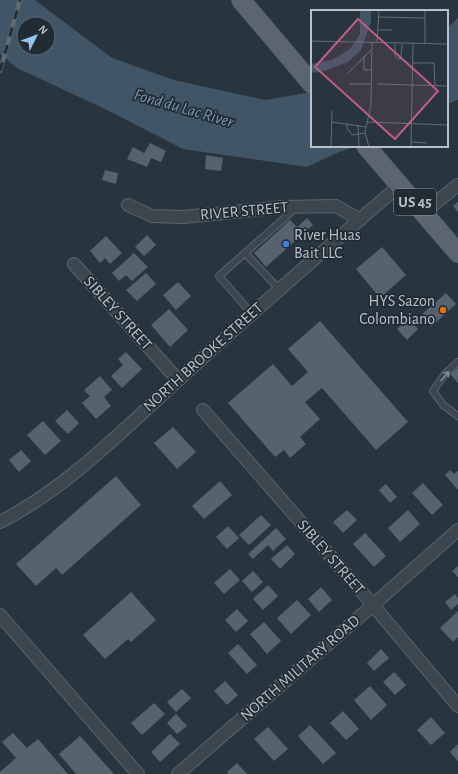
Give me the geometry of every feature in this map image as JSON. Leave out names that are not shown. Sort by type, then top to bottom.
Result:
[{"type":"main road","points":[[241,0],[311,83]]},
{"type":"main road","name":"US 45","points":[[368,149],[458,253]]},
{"type":"street","name":"NORTH BROOKE STREET","points":[[0,522],[40,498],[61,483],[279,289],[400,185]]},
{"type":"street","points":[[424,212],[458,185]]},
{"type":"street","name":"RIVER STREET","points":[[128,205],[152,216],[183,217],[297,206],[336,206],[360,220]]},
{"type":"street","name":"SIBLEY STREET","points":[[74,264],[178,380]]},
{"type":"street","name":"SIBLEY STREET","points":[[203,410],[458,706]]},
{"type":"street","name":"NORTH MILITARY ROAD","points":[[178,774],[373,606],[458,530]]},
{"type":"street","points":[[0,615],[138,774]]},
{"type":"lane","points":[[252,314],[219,276],[297,206]]},
{"type":"lane","points":[[245,253],[279,289]]},
{"type":"lane","points":[[458,362],[444,374],[433,391],[443,405],[458,416]]},
{"type":"water","name":"Fond du Lac River","points":[[0,0],[35,0],[112,58],[174,80],[265,100],[311,92],[311,147],[354,147],[339,152],[307,167],[183,149],[107,110],[17,68],[0,54]]},
{"type":"water","points":[[458,18],[458,100],[448,104],[448,27]]},
{"type":"building","points":[[150,143],[166,151],[161,162],[151,158],[147,167],[127,159],[133,147],[144,153]]},
{"type":"building","points":[[206,155],[223,158],[221,171],[205,169]]},
{"type":"building","points":[[105,170],[118,173],[116,184],[102,180]]},
{"type":"building","points":[[458,202],[458,212],[453,206]]},
{"type":"building","points":[[307,218],[313,225],[266,267],[254,253],[290,220],[297,227]]},
{"type":"building","points":[[147,235],[156,245],[144,256],[135,247]]},
{"type":"building","points":[[106,236],[122,253],[110,264],[105,258],[100,263],[90,251]]},
{"type":"building","points":[[382,247],[406,275],[380,298],[356,269]]},
{"type":"building","points":[[134,253],[148,267],[132,281],[126,275],[119,281],[112,273]]},
{"type":"building","points":[[146,273],[156,284],[137,301],[126,290]]},
{"type":"building","points":[[178,282],[191,296],[176,310],[163,295]]},
{"type":"building","points":[[446,293],[456,304],[431,327],[421,315]]},
{"type":"building","points":[[169,309],[188,330],[170,347],[151,325]]},
{"type":"building","points":[[408,318],[418,329],[407,340],[397,329]]},
{"type":"building","points":[[320,321],[408,422],[376,450],[322,388],[305,402],[320,419],[300,437],[306,444],[290,458],[284,450],[275,457],[228,403],[273,364],[292,386],[308,372],[288,349]]},
{"type":"building","points":[[126,352],[142,369],[122,388],[111,376],[123,365],[118,359]]},
{"type":"building","points":[[458,368],[458,383],[450,374]]},
{"type":"building","points":[[100,376],[112,390],[104,397],[111,406],[96,419],[82,403],[90,396],[84,390]]},
{"type":"building","points":[[67,410],[79,423],[68,434],[55,421]]},
{"type":"building","points":[[43,421],[61,441],[45,455],[27,435]]},
{"type":"building","points":[[173,427],[196,452],[177,469],[154,443]]},
{"type":"building","points":[[21,450],[31,461],[19,472],[9,460]]},
{"type":"building","points":[[450,470],[454,474],[458,471],[458,490],[445,475]]},
{"type":"building","points":[[116,476],[141,505],[62,575],[56,568],[36,586],[16,564]]},
{"type":"building","points":[[220,481],[232,495],[204,519],[192,506]]},
{"type":"building","points":[[423,483],[443,505],[432,515],[412,493]]},
{"type":"building","points":[[386,484],[397,497],[390,503],[379,490]]},
{"type":"building","points":[[347,510],[357,520],[343,533],[333,522]]},
{"type":"building","points":[[408,510],[420,524],[400,542],[388,528]]},
{"type":"building","points":[[261,515],[271,525],[249,545],[239,535]]},
{"type":"building","points":[[228,526],[239,538],[227,549],[216,537]]},
{"type":"building","points":[[276,528],[286,539],[273,551],[268,545],[253,559],[248,554]]},
{"type":"building","points":[[365,533],[386,556],[374,567],[353,544]]},
{"type":"building","points":[[287,545],[295,554],[280,569],[271,559]]},
{"type":"building","points":[[458,566],[458,577],[452,571]]},
{"type":"building","points":[[230,569],[240,580],[224,594],[214,583]]},
{"type":"building","points":[[253,571],[263,582],[252,592],[242,581]]},
{"type":"building","points":[[268,585],[278,596],[263,610],[253,599]]},
{"type":"building","points":[[321,587],[332,600],[319,612],[308,599]]},
{"type":"building","points":[[131,592],[156,620],[131,642],[128,639],[105,659],[83,635]]},
{"type":"building","points":[[455,594],[458,598],[458,604],[451,610],[445,602]]},
{"type":"building","points":[[297,600],[311,615],[291,634],[277,618]]},
{"type":"building","points":[[237,609],[248,621],[236,632],[225,620]]},
{"type":"building","points":[[458,611],[458,637],[453,642],[440,628]]},
{"type":"building","points":[[264,622],[281,641],[267,654],[250,634]]},
{"type":"building","points":[[238,644],[257,665],[247,674],[228,653]]},
{"type":"building","points":[[381,649],[389,658],[374,671],[367,663]]},
{"type":"building","points":[[394,672],[406,685],[395,695],[383,682]]},
{"type":"building","points":[[225,681],[238,695],[227,705],[214,691]]},
{"type":"building","points":[[370,686],[387,705],[371,720],[354,700]]},
{"type":"building","points":[[182,689],[191,698],[176,712],[167,702]]},
{"type":"building","points":[[154,703],[165,714],[142,735],[131,723]]},
{"type":"building","points":[[343,711],[359,729],[346,740],[330,723]]},
{"type":"building","points":[[176,714],[187,726],[177,734],[167,723]]},
{"type":"building","points":[[431,717],[445,733],[431,745],[417,730]]},
{"type":"building","points":[[310,725],[336,753],[323,764],[298,736]]},
{"type":"building","points":[[268,727],[288,749],[274,761],[254,739]]},
{"type":"building","points":[[13,733],[27,748],[38,739],[68,774],[0,774],[0,772],[16,758],[2,742]]},
{"type":"building","points":[[170,734],[180,744],[160,762],[151,752]]},
{"type":"building","points":[[80,736],[114,774],[76,774],[59,754]]},
{"type":"building","points":[[458,744],[458,761],[450,752]]},
{"type":"building","points":[[237,763],[247,774],[228,774],[227,772]]},
{"type":"railway","points":[[0,71],[20,0]]},
{"type":"place","name":"River Huas Bait LLC","points":[[286,244]]},
{"type":"place","name":"HYS Sazon Colombiano","points":[[443,310]]}]
